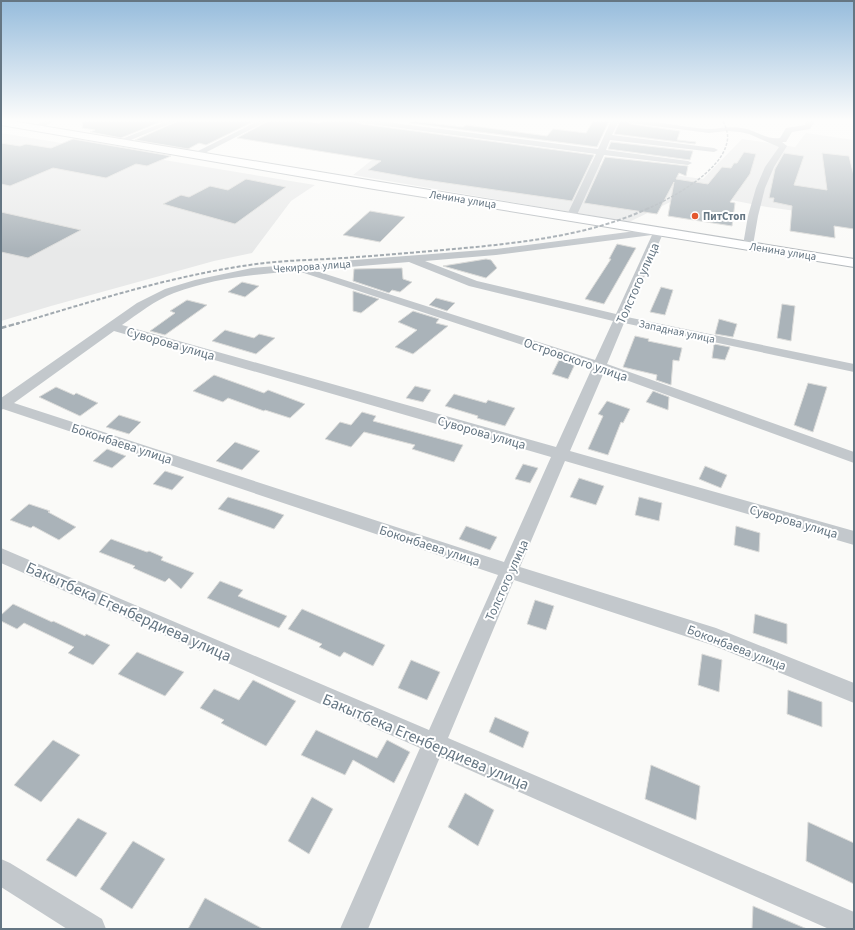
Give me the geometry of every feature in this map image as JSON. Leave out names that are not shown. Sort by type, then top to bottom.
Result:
[{"type":"main road","name":"Ленина улица","points":[[251,164],[854,263]]},
{"type":"street","points":[[572,217],[596,164]]},
{"type":"street","points":[[748,245],[757,197],[771,164]]},
{"type":"street","name":"Чекирова улица","points":[[2,405],[111,326],[148,302],[169,291],[198,282],[252,271],[496,252],[659,231]]},
{"type":"street","name":"Толстого улица","points":[[354,929],[509,571],[659,231]]},
{"type":"street","name":"Западная улица","points":[[410,259],[473,284],[621,319],[854,368]]},
{"type":"street","name":"Островского улица","points":[[296,268],[600,366],[854,458]]},
{"type":"street","name":"Суворова улица","points":[[111,326],[854,538]]},
{"type":"street","name":"Боконбаева улица","points":[[2,405],[716,637],[854,693]]},
{"type":"street","name":"Бакытбека Егенбердиева улица","points":[[1,555],[434,745],[852,925]]},
{"type":"street","points":[[1,872],[92,929]]},
{"type":"shaded area","points":[[1,164],[191,164],[315,185],[291,201],[252,253],[214,261],[1,321]]},
{"type":"shaded area","points":[[366,164],[598,164],[703,179],[717,164],[854,164],[854,219],[767,207],[691,192],[629,222],[353,175]]},
{"type":"building","points":[[1,164],[135,164],[106,178],[53,168],[10,186],[1,184]]},
{"type":"building","points":[[138,164],[151,164],[147,166]]},
{"type":"building","points":[[376,164],[590,164],[572,201],[418,179],[368,170]]},
{"type":"building","points":[[602,164],[673,164],[688,166],[686,176],[679,173],[676,179],[708,184],[722,167],[731,168],[733,164],[753,164],[750,174],[730,202],[735,203],[732,226],[668,216],[674,182],[657,214],[584,203]]},
{"type":"building","points":[[778,164],[801,164],[794,185],[827,190],[824,164],[851,164],[854,176],[854,229],[834,226],[835,238],[790,231],[792,206],[773,202],[774,198],[769,198],[775,169]]},
{"type":"building","points":[[246,179],[286,187],[235,224],[163,204],[181,195],[189,197],[210,186],[228,190]]},
{"type":"building","points":[[370,211],[405,217],[380,242],[343,235]]},
{"type":"building","points":[[1,212],[81,230],[28,258],[1,252]]},
{"type":"building","points":[[617,244],[636,248],[604,304],[585,299],[611,259],[609,259]]},
{"type":"building","points":[[486,259],[491,260],[497,268],[486,278],[443,266]]},
{"type":"building","points":[[402,268],[403,279],[412,282],[400,292],[392,290],[389,293],[353,281],[354,269]]},
{"type":"building","points":[[242,282],[259,286],[245,297],[228,292]]},
{"type":"building","points":[[661,287],[673,290],[665,315],[650,312]]},
{"type":"building","points":[[353,291],[379,299],[361,313],[353,311]]},
{"type":"building","points":[[436,298],[455,303],[447,311],[429,305]]},
{"type":"building","points":[[187,300],[207,305],[165,335],[150,331],[175,313],[170,311]]},
{"type":"building","points":[[782,304],[795,306],[791,341],[777,338]]},
{"type":"building","points":[[413,311],[439,319],[436,323],[448,326],[413,354],[395,347],[417,330],[398,322]]},
{"type":"building","points":[[719,319],[737,324],[733,337],[715,334]]},
{"type":"building","points":[[225,330],[254,338],[259,334],[275,338],[256,354],[212,341]]},
{"type":"building","points":[[635,336],[649,339],[648,341],[682,348],[679,361],[673,360],[671,385],[656,380],[657,375],[623,367]]},
{"type":"building","points":[[714,344],[730,347],[725,360],[712,358]]},
{"type":"building","points":[[559,360],[575,364],[568,379],[552,374]]},
{"type":"building","points":[[214,375],[264,393],[268,390],[305,404],[290,418],[265,410],[264,411],[228,398],[223,402],[193,391]]},
{"type":"building","points":[[808,383],[827,387],[813,432],[794,425]]},
{"type":"building","points":[[415,386],[431,390],[423,402],[406,398]]},
{"type":"building","points":[[56,387],[74,395],[76,393],[98,403],[80,416],[39,397]]},
{"type":"building","points":[[653,391],[669,397],[668,410],[646,402]]},
{"type":"building","points":[[454,394],[486,403],[488,400],[515,408],[505,426],[477,418],[478,416],[445,406]]},
{"type":"building","points":[[607,401],[630,409],[623,423],[621,422],[608,455],[588,449],[603,416],[598,414]]},
{"type":"building","points":[[362,412],[376,416],[373,421],[463,445],[454,462],[412,449],[415,445],[364,432],[351,447],[325,439],[340,422],[351,425]]},
{"type":"building","points":[[119,415],[141,422],[129,434],[106,427]]},
{"type":"building","points":[[235,442],[260,451],[242,470],[216,461]]},
{"type":"building","points":[[107,449],[126,456],[112,468],[93,461]]},
{"type":"building","points":[[523,464],[538,468],[530,483],[515,479]]},
{"type":"building","points":[[705,466],[727,475],[721,488],[699,479]]},
{"type":"building","points":[[165,471],[184,477],[172,490],[153,484]]},
{"type":"building","points":[[579,478],[604,486],[596,505],[570,497]]},
{"type":"building","points":[[228,497],[284,515],[274,529],[218,509]]},
{"type":"building","points":[[639,497],[662,503],[659,521],[635,515]]},
{"type":"building","points":[[29,504],[50,511],[48,512],[76,527],[59,540],[33,526],[31,528],[10,520]]},
{"type":"building","points":[[466,526],[497,537],[490,550],[459,539]]},
{"type":"building","points":[[736,526],[760,533],[759,552],[734,545]]},
{"type":"building","points":[[111,539],[147,552],[149,551],[163,557],[161,560],[194,573],[181,589],[169,578],[165,582],[133,568],[135,566],[99,552]]},
{"type":"building","points":[[220,581],[243,590],[238,596],[287,616],[279,628],[207,598]]},
{"type":"building","points":[[535,600],[554,606],[546,630],[527,624]]},
{"type":"building","points":[[13,604],[85,636],[86,634],[110,645],[93,665],[68,653],[74,647],[24,623],[17,629],[1,621],[1,615]]},
{"type":"building","points":[[302,609],[385,645],[373,666],[344,652],[340,657],[319,647],[322,644],[288,629]]},
{"type":"building","points":[[755,614],[787,624],[787,644],[753,633]]},
{"type":"building","points":[[137,652],[184,672],[165,696],[118,674]]},
{"type":"building","points":[[702,654],[722,660],[719,692],[698,685]]},
{"type":"building","points":[[411,660],[440,672],[427,700],[398,688]]},
{"type":"building","points":[[253,680],[296,701],[266,746],[221,723],[224,720],[200,708],[214,689],[239,700]]},
{"type":"building","points":[[788,690],[822,702],[822,727],[787,714]]},
{"type":"building","points":[[495,717],[529,732],[523,748],[489,732]]},
{"type":"building","points":[[316,730],[377,758],[387,740],[410,752],[394,783],[353,760],[345,775],[301,755]]},
{"type":"building","points":[[53,740],[80,755],[41,802],[14,785]]},
{"type":"building","points":[[651,765],[700,786],[696,820],[645,799]]},
{"type":"building","points":[[465,793],[494,810],[478,846],[448,827]]},
{"type":"building","points":[[312,797],[333,809],[309,854],[288,841]]},
{"type":"building","points":[[78,818],[107,833],[76,877],[46,860]]},
{"type":"building","points":[[808,822],[854,843],[854,884],[806,861]]},
{"type":"building","points":[[133,841],[165,859],[132,909],[100,889]]},
{"type":"building","points":[[205,898],[263,929],[188,929]]},
{"type":"building","points":[[753,906],[807,929],[752,929]]},
{"type":"railway","points":[[649,208],[682,191],[706,173],[715,164]]},
{"type":"railway","points":[[16,324],[139,288],[202,273],[275,262],[333,259],[476,247],[542,239],[607,224],[649,208]]},
{"type":"railway","points":[[1,328],[19,323]]},
{"type":"place","name":"ПитСтоп","points":[[695,216]]}]
